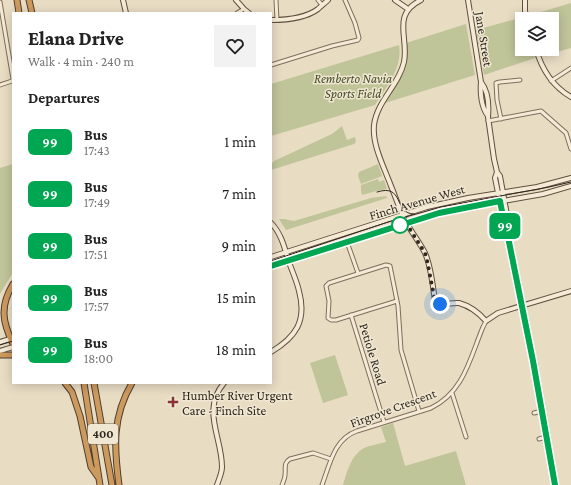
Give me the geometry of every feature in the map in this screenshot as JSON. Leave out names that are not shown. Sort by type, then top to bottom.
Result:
[{"type":"highway","points":[[17,0],[19,12]]},
{"type":"highway","points":[[30,0],[32,12]]},
{"type":"highway","points":[[12,286],[6,298],[3,311],[5,326],[12,340]]},
{"type":"highway","points":[[0,355],[12,355]]},
{"type":"highway","points":[[66,384],[72,392],[80,416],[91,467],[99,478]]},
{"type":"highway","name":"400","points":[[84,384],[100,485]]},
{"type":"highway","name":"400","points":[[94,384],[112,485]]},
{"type":"highway","points":[[119,485],[115,438],[117,421],[122,401],[131,384]]},
{"type":"main road","points":[[123,0],[126,12]]},
{"type":"main road","points":[[236,0],[247,12]]},
{"type":"main road","points":[[272,20],[308,14],[328,0]]},
{"type":"main road","points":[[395,0],[408,9]]},
{"type":"main road","points":[[421,0],[408,9],[403,23],[405,54],[402,68],[378,109],[374,131],[377,146],[406,223],[425,253],[436,302],[440,304],[463,304],[473,309],[486,321],[498,313],[571,292]]},
{"type":"main road","name":"Jane Street","points":[[468,0],[481,82],[480,88],[489,110],[488,121],[497,172],[500,176],[510,226],[507,232]]},
{"type":"main road","points":[[525,0],[525,12]]},
{"type":"main road","points":[[539,56],[543,68],[551,80],[558,88],[571,97]]},
{"type":"main road","name":"Jane Street","points":[[497,172],[495,178],[522,306],[555,485]]},
{"type":"main road","name":"Finch Avenue West","points":[[272,257],[449,202],[537,187],[571,178]]},
{"type":"main road","name":"Finch Avenue West","points":[[272,266],[446,211],[543,194],[571,186]]},
{"type":"main road","points":[[272,224],[279,233],[286,252],[299,291],[302,313],[298,328],[288,341],[272,351]]},
{"type":"main road","points":[[0,342],[12,340]]},
{"type":"main road","points":[[0,350],[12,347]]},
{"type":"main road","points":[[217,485],[222,468],[213,409],[217,392],[223,384]]},
{"type":"street","points":[[276,0],[277,20]]},
{"type":"street","points":[[318,0],[322,5]]},
{"type":"street","points":[[272,65],[332,46],[358,40],[360,38],[358,31],[345,0]]},
{"type":"street","points":[[0,2],[12,73]]},
{"type":"street","points":[[239,12],[244,10]]},
{"type":"street","points":[[551,80],[571,68]]},
{"type":"street","points":[[0,85],[12,79]]},
{"type":"street","points":[[500,119],[496,100],[496,84],[500,82],[520,80]]},
{"type":"street","points":[[488,121],[541,111],[566,133],[571,149]]},
{"type":"street","points":[[347,242],[358,274]]},
{"type":"street","points":[[397,301],[334,321],[328,318],[329,300],[326,286],[329,282],[390,266],[397,301],[401,350],[419,411]]},
{"type":"street","name":"Petiole Road","points":[[351,315],[384,422]]},
{"type":"street","name":"Firgrove Crescent","points":[[322,485],[338,444],[348,435],[355,431],[438,404],[452,393],[461,380],[486,321]]},
{"type":"street","points":[[452,393],[466,437]]},
{"type":"street","points":[[534,413],[542,411]]},
{"type":"street","points":[[539,439],[546,438]]},
{"type":"street","points":[[282,485],[285,477],[286,463],[290,459],[313,453],[331,459]]},
{"type":"green space","points":[[571,3],[571,48],[559,51],[559,12],[541,12]]},
{"type":"green space","points":[[515,19],[515,56],[534,56],[535,58],[484,75],[476,30]]},
{"type":"green space","points":[[466,24],[475,75],[385,103],[400,76],[406,43]]},
{"type":"green space","name":"Remberto Navia Sports Field","points":[[399,45],[400,53],[393,77],[375,105],[272,136],[272,84]]},
{"type":"green space","points":[[342,126],[347,140],[355,137],[356,142],[354,144],[272,170],[272,163],[274,161],[332,134]]},
{"type":"green space","points":[[12,164],[12,274],[0,294],[0,168]]},
{"type":"green space","points":[[378,164],[382,176],[361,184],[358,176],[359,172]]},
{"type":"green space","points":[[378,179],[379,182],[384,180],[387,189],[362,195],[361,185]]},
{"type":"green space","points":[[386,196],[387,198],[286,230],[279,219],[294,221],[371,198]]},
{"type":"green space","points":[[335,355],[348,395],[323,403],[310,363]]},
{"type":"green space","points":[[393,423],[405,466],[456,451],[466,485],[343,485],[350,464],[356,455],[364,448],[386,442],[381,427]]},
{"type":"tram line","points":[[272,261],[388,222],[441,207],[571,182]]},
{"type":"tram line","points":[[377,192],[386,190],[392,192],[403,209],[408,213],[414,214]]},
{"type":"tram line","points":[[0,345],[12,341]]},
{"type":"bus line","name":"99","points":[[272,266],[446,211],[500,201],[521,302],[555,485]]},
{"type":"place","name":"Humber River Urgent Care - Finch Site","points":[[173,402]]},
{"type":"route","points":[[400,225],[406,223],[425,253],[435,301],[440,304]]}]
